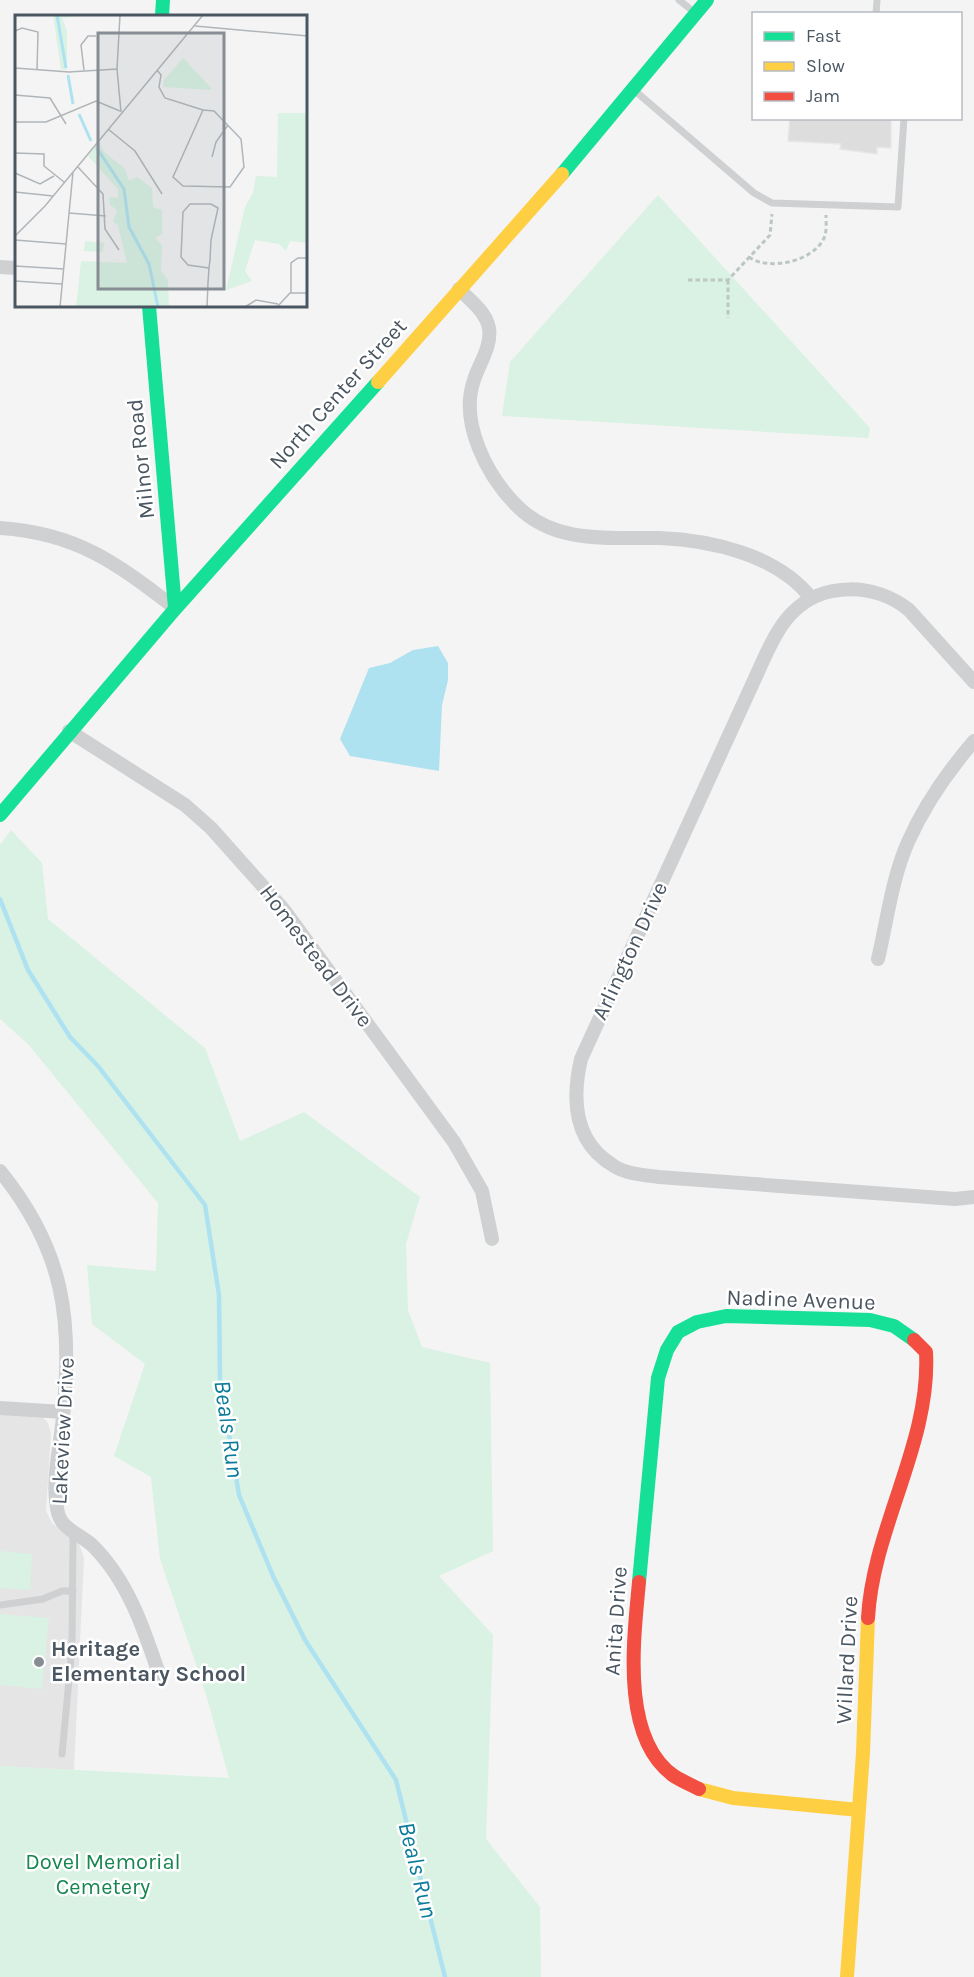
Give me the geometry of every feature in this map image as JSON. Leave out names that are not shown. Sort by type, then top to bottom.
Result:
[{"type":"street","points":[[162,15],[163,0]]},
{"type":"street","name":"North Center Street","points":[[0,815],[175,608],[634,90],[707,0]]},
{"type":"street","points":[[0,267],[15,268]]},
{"type":"street","points":[[459,289],[477,307],[489,329],[488,343],[468,400],[469,419],[476,441],[499,484],[517,506],[549,527],[589,539],[668,539],[724,548],[748,555],[786,573],[811,598]]},
{"type":"street","name":"Milnor Road","points":[[149,308],[175,608]]},
{"type":"street","points":[[0,528],[31,530],[75,543],[116,563],[175,608]]},
{"type":"street","name":"Arlington Drive","points":[[974,682],[898,601],[868,590],[846,589],[811,598],[781,626],[767,652],[581,1059],[574,1088],[576,1112],[584,1133],[599,1154],[614,1166],[632,1172],[682,1179],[955,1199],[974,1197]]},
{"type":"street","name":"Homestead Drive","points":[[69,731],[185,805],[218,835],[284,910],[460,1151],[482,1191],[492,1239]]},
{"type":"street","points":[[878,959],[897,876],[908,842],[955,763],[974,741]]},
{"type":"street","name":"Lakeview Drive","points":[[0,1171],[22,1198],[43,1239],[60,1283],[67,1329],[63,1412],[57,1468],[58,1515],[73,1533],[93,1545],[121,1582],[141,1623],[159,1674]]},
{"type":"street","name":"Nadine Avenue","points":[[670,1339],[687,1327],[706,1319],[726,1316],[870,1320],[894,1326],[911,1337],[926,1352]]},
{"type":"street","name":"Anita Drive","points":[[670,1339],[658,1378],[654,1403],[634,1621],[632,1685],[640,1726],[660,1764],[676,1779],[695,1790],[760,1802],[826,1805],[859,1810]]},
{"type":"street","name":"Willard Drive","points":[[847,1977],[859,1810],[870,1594],[874,1571],[921,1412],[927,1372],[926,1352]]},
{"type":"street","points":[[0,1408],[63,1412]]},
{"type":"lane","points":[[679,0],[696,13]]},
{"type":"lane","points":[[634,90],[754,193],[772,203],[898,207],[904,120]]},
{"type":"lane","points":[[62,1754],[72,1648],[73,1533]]},
{"type":"lane","points":[[0,1605],[43,1599],[62,1591],[74,1591]]},
{"type":"path","points":[[728,318],[728,280],[770,235],[772,203]]},
{"type":"path","points":[[749,257],[758,263],[774,264],[804,256],[818,246],[825,237],[827,206]]},
{"type":"path","points":[[688,280],[728,280]]},
{"type":"shaded area","name":"Heritage Elementary School","points":[[0,1412],[42,1416],[48,1423],[51,1434],[46,1511],[52,1523],[79,1544],[84,1558],[74,1770],[0,1766]]},
{"type":"green space","points":[[658,195],[870,428],[868,438],[502,416],[510,362]]},
{"type":"green space","name":"Dovel Memorial Cemetery","points":[[11,830],[42,863],[48,919],[205,1048],[240,1141],[304,1112],[420,1197],[406,1244],[408,1310],[422,1347],[490,1363],[493,1551],[439,1576],[493,1635],[486,1839],[540,1907],[541,1977],[0,1977],[0,1766],[229,1778],[205,1691],[160,1559],[151,1477],[114,1456],[145,1364],[92,1324],[87,1265],[156,1271],[158,1203],[28,1044],[0,1019],[0,845]]},
{"type":"green space","points":[[0,1551],[32,1554],[30,1590],[0,1588]]},
{"type":"green space","points":[[0,1614],[49,1618],[42,1689],[0,1685]]},
{"type":"water","points":[[438,646],[448,663],[448,680],[442,705],[439,771],[350,756],[340,739],[369,668],[390,663],[413,650]]},
{"type":"building","points":[[790,120],[891,120],[891,148],[877,147],[877,154],[840,149],[841,144],[788,141]]},
{"type":"waterway","name":"Beals Run","points":[[0,899],[28,970],[70,1037],[98,1066],[205,1205],[219,1295],[220,1379],[239,1495],[273,1576],[305,1640],[396,1780],[445,1977]]},
{"type":"traffic: fast","points":[[162,15],[163,0]]},
{"type":"traffic: fast","points":[[562,174],[707,0]]},
{"type":"traffic: fast","points":[[149,308],[175,608]]},
{"type":"traffic: fast","points":[[0,815],[175,609],[378,382]]},
{"type":"traffic: fast","points":[[639,1582],[658,1378],[667,1350],[678,1332],[697,1322],[726,1316],[870,1320],[894,1326],[914,1340]]},
{"type":"traffic: slow","points":[[378,382],[562,174]]},
{"type":"traffic: slow","points":[[847,1977],[863,1753],[868,1618]]},
{"type":"traffic: slow","points":[[699,1789],[733,1798],[859,1810]]},
{"type":"traffic: jam","points":[[868,1618],[872,1584],[880,1551],[920,1419],[925,1386],[926,1352],[914,1340]]},
{"type":"traffic: jam","points":[[639,1582],[634,1686],[645,1738],[657,1759],[674,1776],[699,1789]]},
{"type":"place","name":"Heritage Elementary School","points":[[39,1662]]}]
